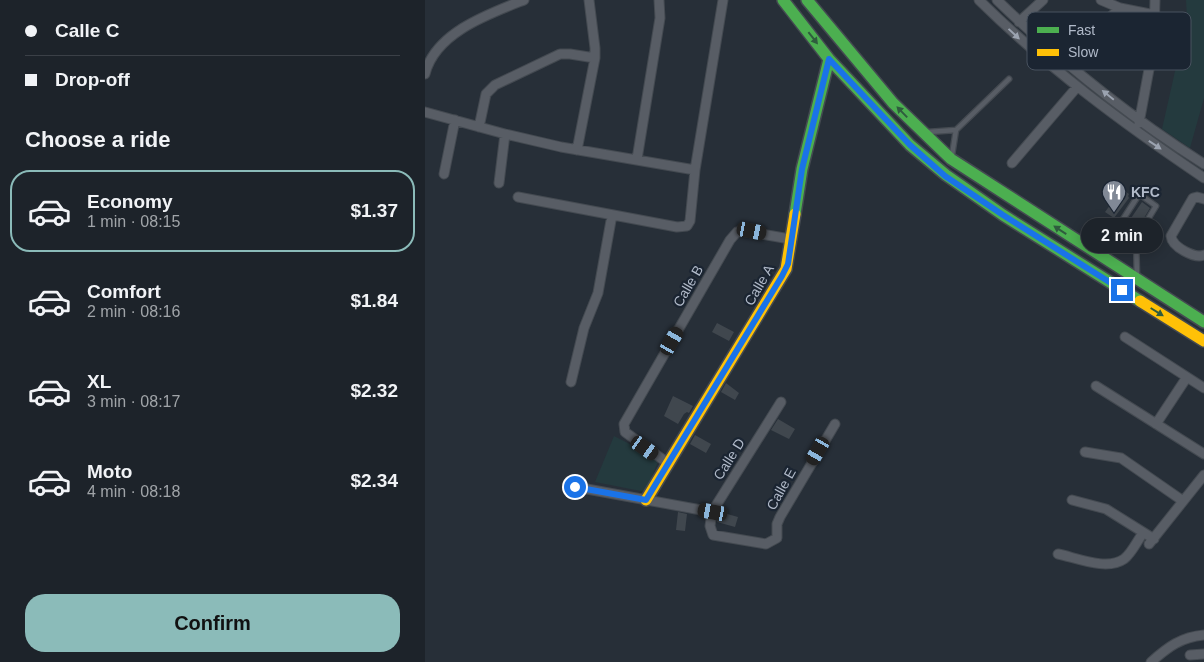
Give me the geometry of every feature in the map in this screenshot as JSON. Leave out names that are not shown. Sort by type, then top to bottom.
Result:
[{"type":"main road","points":[[783,0],[829,59],[910,145],[945,176],[1003,215],[1204,341]]},
{"type":"main road","points":[[807,0],[856,61],[922,133],[951,158],[1204,322]]},
{"type":"main road","name":"Calle A","points":[[646,500],[788,264],[790,239],[802,169],[829,59]]},
{"type":"street","points":[[425,74],[431,57],[450,36],[498,10],[524,0]]},
{"type":"street","points":[[577,150],[595,58],[589,0]]},
{"type":"street","points":[[637,159],[660,18],[659,0]]},
{"type":"street","points":[[518,197],[677,227],[687,226],[690,221],[695,170],[723,0]]},
{"type":"street","points":[[979,0],[1027,45]]},
{"type":"street","points":[[997,0],[1027,29]]},
{"type":"street","points":[[1030,12],[1043,0]]},
{"type":"street","points":[[1101,0],[1119,8],[1140,12]]},
{"type":"street","points":[[1115,12],[1119,8]]},
{"type":"street","points":[[1019,22],[1027,15]]},
{"type":"street","points":[[479,127],[486,94],[495,85],[561,54],[595,58]]},
{"type":"street","points":[[1057,70],[1137,133],[1204,178]]},
{"type":"street","points":[[1077,70],[1139,119],[1204,164]]},
{"type":"street","points":[[1137,133],[1149,70]]},
{"type":"street","points":[[1012,163],[1077,87]]},
{"type":"street","points":[[425,112],[505,134],[577,150],[695,170]]},
{"type":"street","points":[[444,174],[455,120]]},
{"type":"street","points":[[499,183],[505,134]]},
{"type":"street","points":[[1204,199],[1193,198],[1171,236],[1174,244],[1195,256],[1204,255]]},
{"type":"street","points":[[571,382],[585,328],[598,294],[613,215]]},
{"type":"street","name":"Calle B","points":[[669,464],[625,432],[624,424],[730,240],[737,232],[744,231],[790,239]]},
{"type":"street","points":[[1125,337],[1204,388]]},
{"type":"street","points":[[1156,424],[1187,377]]},
{"type":"street","points":[[1096,386],[1204,454]]},
{"type":"street","name":"Calle D","points":[[713,512],[781,402]]},
{"type":"street","name":"Calle E","points":[[713,512],[710,526],[713,534],[766,544],[772,542],[777,538],[777,524],[784,509],[835,424]]},
{"type":"street","points":[[1085,452],[1121,458],[1183,501]]},
{"type":"street","points":[[1071,500],[1106,509],[1143,532],[1151,541],[1204,475]]},
{"type":"street","points":[[575,487],[713,512]]},
{"type":"street","points":[[1058,554],[1108,564],[1118,562],[1130,553],[1143,532]]},
{"type":"street","points":[[1151,662],[1175,642],[1191,636],[1204,635]]},
{"type":"street","points":[[1190,655],[1204,654]]},
{"type":"lane","points":[[951,158],[956,130],[1009,79]]},
{"type":"lane","points":[[922,133],[956,130]]},
{"type":"lane","points":[[1087,247],[1118,227],[1138,196],[1143,196],[1155,204],[1156,209],[1136,239],[1137,280]]},
{"type":"lane","points":[[1118,227],[1136,239]]},
{"type":"green space","points":[[1186,0],[1204,0],[1204,98],[1190,148],[1162,129],[1175,70],[1191,70],[1191,12],[1187,12]]},
{"type":"green space","points":[[614,436],[659,459],[646,492],[595,482]]},
{"type":"building","points":[[1122,189],[1129,194],[1129,198],[1114,218],[1105,212]]},
{"type":"building","points":[[1142,202],[1150,208],[1135,233],[1125,227]]},
{"type":"building","points":[[717,323],[734,332],[729,341],[712,332]]},
{"type":"building","points":[[726,383],[739,393],[735,400],[721,392]]},
{"type":"building","points":[[673,396],[693,406],[689,413],[684,414],[678,424],[664,416]]},
{"type":"building","points":[[778,419],[795,429],[789,439],[771,430]]},
{"type":"building","points":[[695,435],[711,444],[706,453],[690,444]]},
{"type":"building","points":[[678,512],[687,514],[685,531],[676,530]]},
{"type":"building","points":[[720,512],[738,517],[735,527],[717,522]]},
{"type":"traffic: fast","points":[[783,0],[829,59],[910,145],[946,175],[1003,215],[1140,301]]},
{"type":"traffic: fast","points":[[807,0],[893,103],[951,159],[1204,322]]},
{"type":"traffic: fast","points":[[795,214],[802,169],[829,59]]},
{"type":"traffic: slow","points":[[646,500],[786,269],[795,214]]},
{"type":"traffic: slow","points":[[1140,301],[1204,341]]},
{"type":"place","name":"KFC","points":[[1114,213]]},
{"type":"route","points":[[575,487],[646,500],[782,276],[788,264],[790,239],[802,169],[829,59],[910,145],[945,176],[1122,290]]}]
